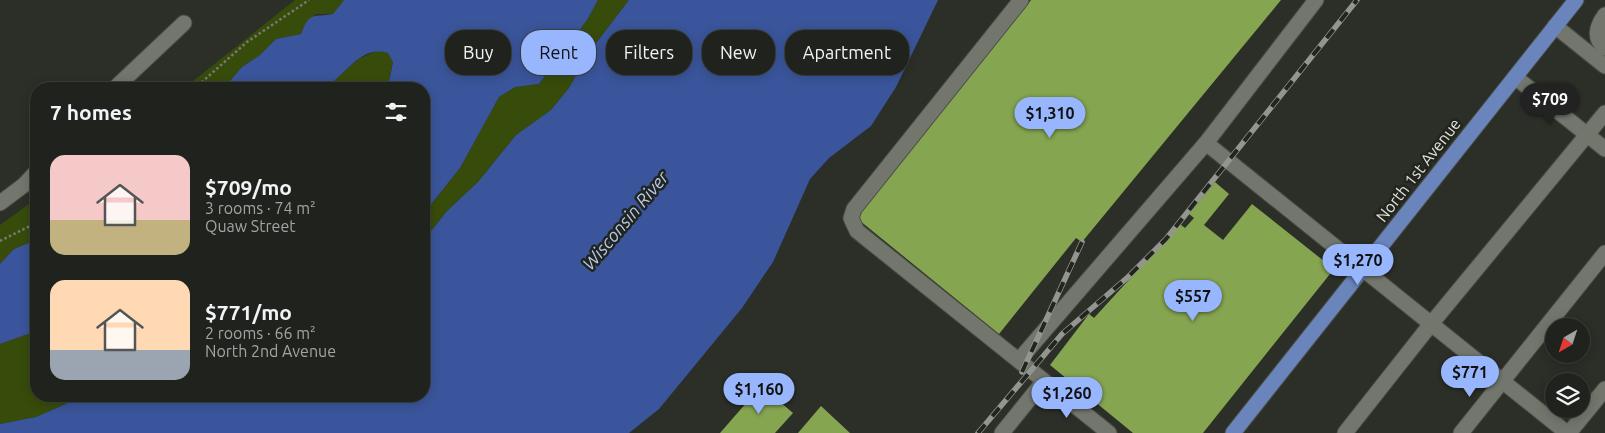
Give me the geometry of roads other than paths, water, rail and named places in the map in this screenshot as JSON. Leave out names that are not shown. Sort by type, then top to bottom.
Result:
[{"type":"main road","name":"North 1st Avenue","points":[[1233,433],[1576,0]]},
{"type":"street","points":[[1021,0],[860,201],[851,218],[858,231],[1109,433]]},
{"type":"street","points":[[1019,360],[1206,143],[1316,0]]},
{"type":"street","points":[[1605,15],[1599,24],[1597,35],[1600,44],[1605,48]]},
{"type":"street","points":[[121,82],[184,23]]},
{"type":"street","points":[[1555,26],[1605,66]]},
{"type":"street","points":[[1515,77],[1605,150]]},
{"type":"street","points":[[1345,433],[1430,324],[1605,113]]},
{"type":"street","points":[[1206,143],[1362,270],[1568,433],[1605,389]]},
{"type":"street","points":[[0,203],[30,178]]},
{"type":"street","points":[[1461,433],[1605,253]]},
{"type":"street","points":[[1002,433],[1044,381]]},
{"type":"water","points":[[344,0],[598,0],[580,30],[521,30],[521,75],[546,75],[539,84],[515,87],[499,97],[460,168],[430,206],[430,82],[388,82],[393,62],[388,53],[369,53],[360,57],[332,82],[229,82],[242,67],[260,55],[276,39],[301,34],[307,21],[313,16],[333,14]]},
{"type":"water","name":"Wisconsin River","points":[[629,0],[938,0],[909,60],[909,30],[785,30],[785,75],[902,75],[871,126],[829,158],[810,179],[773,262],[742,308],[659,409],[629,433],[0,433],[0,424],[36,417],[70,402],[430,402],[430,232],[447,211],[478,182],[516,135],[551,110],[569,88],[576,75],[596,75],[596,43],[606,30],[606,75],[692,75],[692,30],[606,30]]},
{"type":"water","points":[[30,242],[30,333],[0,344],[0,264],[14,249]]},
{"type":"railway","points":[[978,433],[1062,334],[1128,277],[1166,239],[1357,0]]},
{"type":"railway","points":[[1022,372],[1082,242]]}]
